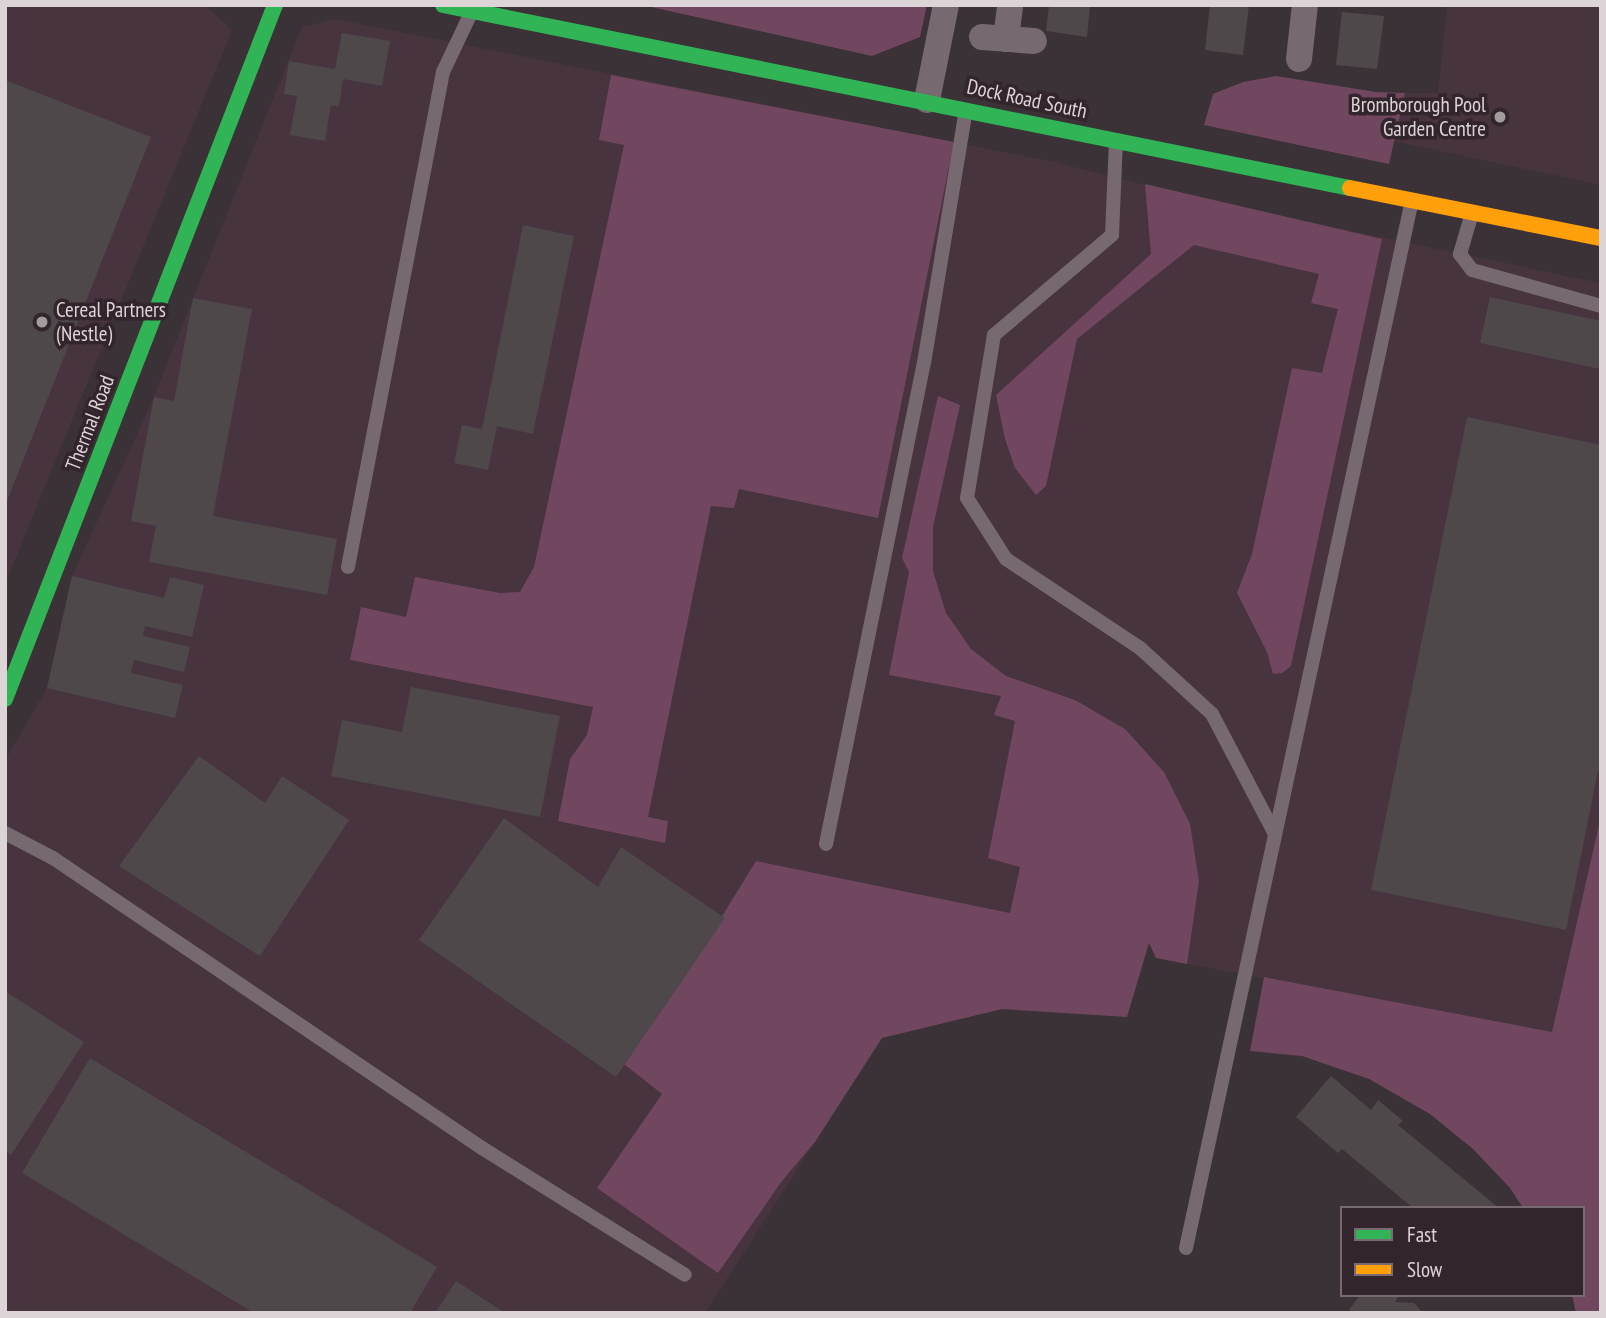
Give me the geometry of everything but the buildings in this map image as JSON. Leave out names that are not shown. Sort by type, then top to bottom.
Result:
[{"type":"street","name":"Thermal Road","points":[[5,699],[275,5]]},
{"type":"street","name":"Dock Road South","points":[[443,5],[967,108],[1601,238]]},
{"type":"street","points":[[927,100],[946,5]]},
{"type":"street","points":[[1010,5],[994,38],[1034,41]]},
{"type":"street","points":[[1299,59],[1305,5]]},
{"type":"lane","points":[[348,567],[443,72],[472,11]]},
{"type":"lane","points":[[826,844],[924,363],[967,108]]},
{"type":"lane","points":[[1116,139],[1112,235],[994,335],[967,498],[1006,559],[1140,648],[1212,714],[1275,834]]},
{"type":"lane","points":[[1186,1248],[1412,200]]},
{"type":"lane","points":[[1472,212],[1460,254],[1472,270],[1601,306]]},
{"type":"lane","points":[[5,833],[53,858],[482,1148],[685,1275]]},
{"type":"shaded area","points":[[5,5],[205,5],[232,30],[5,584]]},
{"type":"shaded area","points":[[642,5],[927,5],[920,37],[872,56]]},
{"type":"shaded area","name":"Bromborough Pool Garden Centre","points":[[1447,5],[1601,5],[1601,185],[1393,141],[1405,93],[1438,93]]},
{"type":"shaded area","points":[[335,19],[1055,162],[1208,201],[1601,283],[1601,816],[1552,1033],[1156,958],[1149,942],[756,861],[815,1142],[705,1313],[5,1313],[5,760],[47,688],[72,576],[154,397],[302,27]]},
{"type":"shaded area","points":[[611,75],[954,142],[878,518],[739,489],[734,508],[711,506],[648,817],[668,821],[665,843],[558,821],[570,759],[587,735],[593,707],[350,660],[361,607],[406,617],[415,577],[500,593],[520,592],[534,567],[624,145],[599,140]]},
{"type":"shaded area","points":[[1276,76],[1376,92],[1405,93],[1389,164],[1204,125],[1213,94],[1243,82]]},
{"type":"shaded area","points":[[1145,184],[1382,239],[1291,666],[1282,673],[1273,674],[1267,652],[1237,593],[1252,554],[1292,368],[1322,373],[1338,309],[1311,303],[1319,274],[1194,245],[1077,339],[1046,486],[1036,495],[1015,468],[1005,439],[996,395],[1151,254]]},
{"type":"shaded area","points":[[938,396],[960,405],[933,527],[933,571],[946,613],[971,649],[1006,676],[1075,700],[1125,729],[1164,772],[1190,824],[1199,881],[1187,964],[1156,958],[1149,943],[1127,1017],[1002,1009],[882,1038],[815,1142],[782,1181],[718,1273],[597,1188],[662,1094],[624,1064],[684,978],[756,861],[1010,913],[1020,867],[988,858],[1015,721],[994,715],[1001,696],[889,675],[909,572],[902,558]]},
{"type":"shaded area","points":[[1601,816],[1601,1313],[1576,1313],[1572,1297],[1585,1297],[1585,1206],[1522,1206],[1510,1188],[1473,1149],[1430,1114],[1369,1079],[1302,1056],[1250,1051],[1264,977],[1552,1032]]},
{"type":"traffic: fast","points":[[5,699],[275,5]]},
{"type":"traffic: fast","points":[[443,5],[1350,188]]},
{"type":"traffic: slow","points":[[1350,188],[1601,238]]},
{"type":"place","name":"Bromborough Pool Garden Centre","points":[[1500,117]]},
{"type":"place","name":"Cereal Partners (Nestle)","points":[[42,322]]}]
